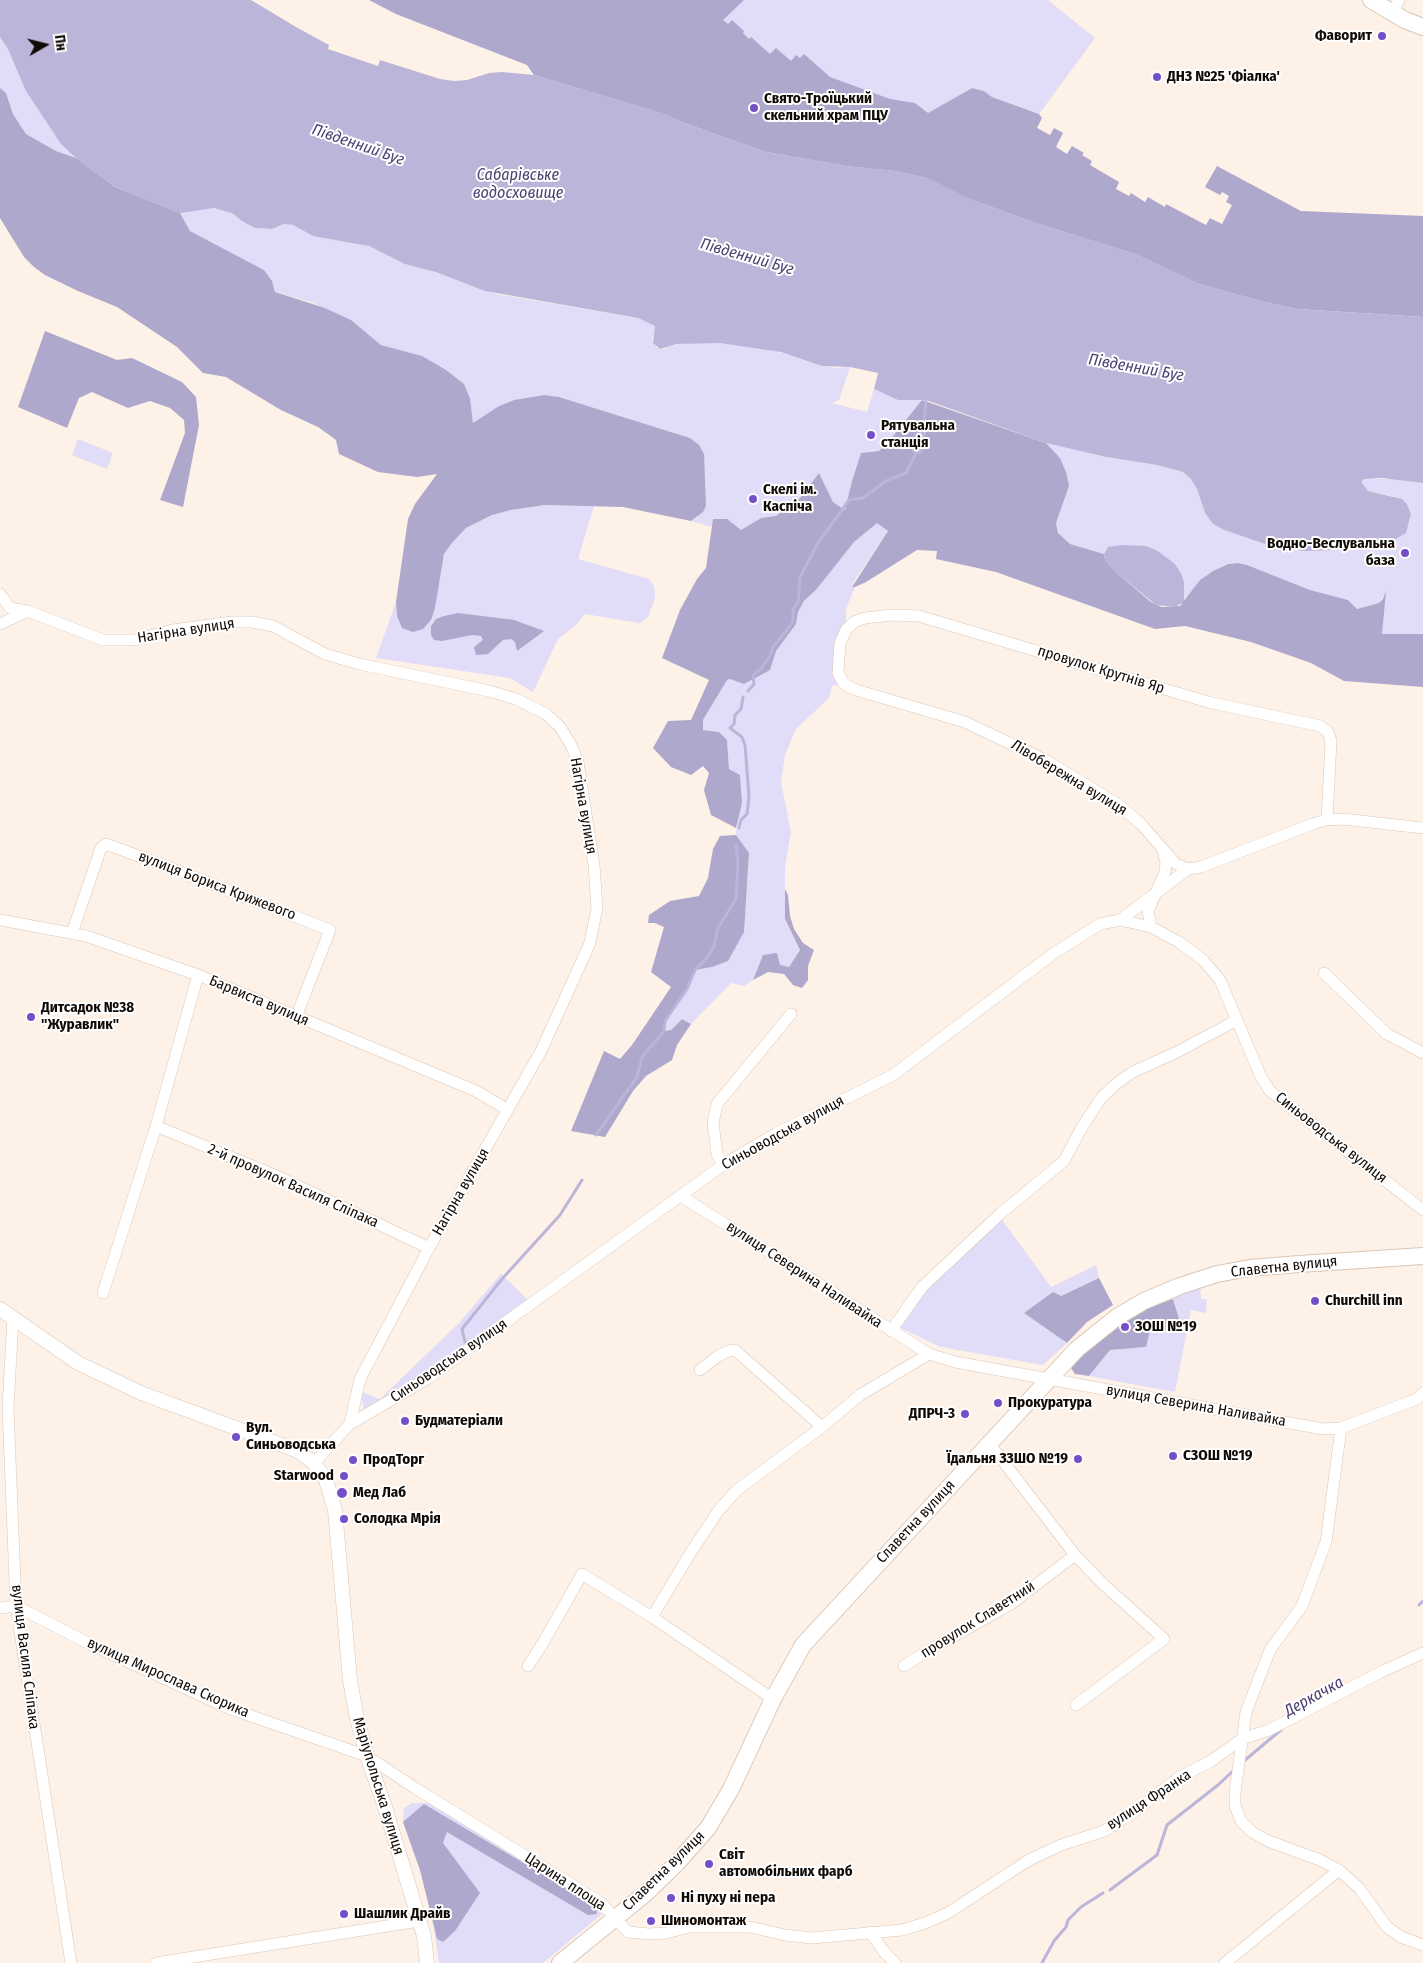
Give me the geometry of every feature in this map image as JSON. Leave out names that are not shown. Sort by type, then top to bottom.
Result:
[{"type":"main road","points":[[1371,0],[1396,7],[1423,28]]},
{"type":"main road","name":"Славетна вулиця","points":[[560,1963],[645,1894],[677,1863],[708,1828],[731,1789],[772,1699],[793,1661],[815,1630],[1078,1349],[1116,1317],[1144,1301],[1180,1286],[1217,1274],[1250,1268],[1423,1256]]},
{"type":"street","name":"Нагірна вулиця","points":[[0,594],[5,609],[28,611],[103,640],[134,640],[173,630],[232,622],[252,622],[273,626],[325,654],[359,664],[490,691],[516,699],[546,714],[560,727],[571,745],[578,762],[590,832],[597,908],[590,943],[541,1051],[429,1248],[360,1379],[350,1424]]},
{"type":"street","points":[[0,624],[28,611]]},
{"type":"street","name":"провулок Крутнів Яр","points":[[844,684],[838,672],[838,659],[840,643],[846,630],[854,622],[865,618],[880,615],[907,615],[930,619],[1208,702],[1320,726],[1328,732],[1331,741],[1327,820]]},
{"type":"street","name":"Лівобережна вулиця","points":[[844,684],[856,690],[965,722],[1047,761],[1119,805],[1141,824],[1176,864],[1188,869]]},
{"type":"street","points":[[1120,920],[1188,869],[1201,867],[1315,823],[1344,819],[1423,828]]},
{"type":"street","name":"вулиця Бориса Крижевого","points":[[72,933],[101,848],[106,844],[160,864],[330,930],[296,1017]]},
{"type":"street","points":[[1150,927],[1148,911],[1165,872],[1166,863],[1163,850]]},
{"type":"street","name":"Барвиста вулиця","points":[[0,920],[72,933],[198,975],[476,1091],[508,1110]]},
{"type":"street","name":"Синьоводська вулиця","points":[[314,1463],[350,1424],[427,1379],[723,1165],[775,1134],[893,1074],[1054,953],[1100,924],[1120,920],[1150,927],[1179,942],[1212,969],[1220,980],[1261,1077],[1270,1092],[1423,1210]]},
{"type":"street","points":[[1324,972],[1387,1034],[1423,1053]]},
{"type":"street","points":[[103,1293],[156,1126],[198,975]]},
{"type":"street","points":[[723,1165],[717,1154],[713,1123],[717,1104],[791,1014]]},
{"type":"street","points":[[891,1331],[922,1287],[1000,1214],[1064,1161],[1081,1129],[1101,1098],[1117,1083],[1133,1072],[1177,1052],[1237,1020]]},
{"type":"street","name":"2-й провулок Василя Сліпака","points":[[156,1126],[280,1177],[429,1248]]},
{"type":"street","name":"вулиця Северина Наливайка","points":[[681,1196],[928,1354],[954,1362],[1323,1429],[1341,1428],[1417,1399],[1423,1393]]},
{"type":"street","points":[[0,1309],[78,1363],[141,1393],[298,1451],[314,1463]]},
{"type":"street","name":"вулиця Василя Сліпака","points":[[13,1318],[4,1410],[16,1606],[71,1963]]},
{"type":"street","points":[[700,1370],[718,1356],[735,1350],[822,1427]]},
{"type":"street","points":[[652,1618],[690,1552],[719,1510],[738,1490],[822,1427],[860,1395],[928,1354]]},
{"type":"street","points":[[1341,1428],[1326,1542],[1302,1606],[1270,1650],[1246,1712],[1235,1792],[1235,1806],[1241,1820],[1252,1832],[1268,1842],[1320,1860],[1339,1870],[1359,1888],[1387,1927],[1401,1937],[1423,1945]]},
{"type":"street","points":[[989,1443],[1075,1555],[1102,1583],[1164,1639],[1076,1705]]},
{"type":"street","name":"Маріупольська вулиця","points":[[314,1463],[326,1480],[335,1510],[350,1680],[357,1718],[367,1756],[424,1936],[427,1963]]},
{"type":"street","name":"провулок Славетний","points":[[904,1666],[1011,1604],[1075,1555]]},
{"type":"street","points":[[528,1666],[544,1643],[582,1574],[652,1618],[772,1699]]},
{"type":"street","points":[[0,1608],[16,1606]]},
{"type":"street","name":"вулиця Мирослава Скорика","points":[[16,1606],[88,1643],[228,1708],[367,1756]]},
{"type":"street","name":"вулиця Франка","points":[[870,1932],[902,1930],[948,1913],[1029,1860],[1061,1845],[1104,1831],[1131,1814],[1180,1777],[1211,1761],[1242,1738],[1270,1730],[1383,1671],[1423,1653]]},
{"type":"street","name":"Царина площа","points":[[367,1756],[415,1788],[600,1902],[628,1932],[649,1934],[706,1926],[750,1927],[812,1938],[870,1932]]},
{"type":"street","points":[[1225,1963],[1339,1870]]},
{"type":"street","points":[[156,1963],[419,1920]]},
{"type":"street","points":[[870,1932],[885,1953],[895,1963]]},
{"type":"shaded area","points":[[0,0],[196,210],[214,208],[224,210],[255,228],[272,229],[284,224],[293,225],[313,236],[362,244],[405,264],[426,268],[496,294],[638,318],[655,326],[652,340],[657,348],[664,349],[669,345],[676,344],[710,342],[776,351],[834,368],[850,367],[839,400],[832,403],[867,412],[874,389],[898,400],[922,400],[879,451],[861,453],[845,510],[833,502],[819,473],[800,498],[776,516],[761,518],[741,530],[713,519],[712,527],[691,521],[698,517],[690,438],[559,397],[544,395],[514,400],[499,406],[473,424],[470,397],[464,384],[422,356],[381,345],[351,320],[311,302],[275,292],[272,281],[264,270],[190,231],[180,213],[128,193],[101,178],[76,158],[56,151],[26,134],[13,114],[6,93],[0,88]]},
{"type":"shaded area","points":[[369,0],[1048,0],[1095,38],[1039,114],[992,97],[984,91],[972,88],[928,113],[1083,236],[1135,254],[1199,284],[1297,309],[1187,294],[797,158],[747,146],[664,114],[534,75],[527,65],[396,14]]},
{"type":"shaded area","points":[[369,0],[744,0],[723,20],[728,24],[732,20],[744,31],[743,33],[749,39],[751,37],[770,54],[776,48],[791,61],[796,55],[800,58],[804,54],[830,77],[890,99],[915,103],[928,113],[972,88],[984,91],[992,97],[1039,114],[1042,118],[1037,128],[1050,135],[1054,128],[1063,133],[1056,147],[1067,154],[1072,146],[1084,153],[1082,155],[1092,161],[1090,165],[1119,182],[1116,189],[1129,196],[1131,193],[1145,202],[1148,197],[1165,207],[1166,204],[1206,225],[1210,218],[1222,224],[1232,205],[1226,202],[1229,196],[1222,192],[1220,195],[1205,187],[1217,166],[1301,211],[1423,216],[1423,317],[1297,309],[1199,284],[1135,254],[1036,223],[967,198],[927,178],[895,171],[846,166],[766,152],[664,114],[534,75],[527,65],[396,14]]},
{"type":"shaded area","points":[[0,88],[6,93],[13,114],[26,134],[56,151],[76,158],[115,187],[180,213],[190,231],[264,270],[272,281],[275,292],[325,308],[351,320],[381,345],[422,356],[446,370],[464,384],[470,398],[473,423],[499,406],[514,400],[544,395],[559,397],[690,438],[699,445],[704,454],[706,506],[703,512],[691,521],[623,507],[545,505],[492,515],[466,528],[444,554],[435,608],[431,620],[423,629],[413,632],[402,628],[397,616],[396,602],[408,519],[415,504],[437,474],[417,477],[378,472],[339,454],[336,440],[318,427],[281,410],[226,377],[203,373],[177,347],[117,307],[78,291],[45,275],[34,267],[24,257],[0,218]]},
{"type":"shaded area","points":[[45,331],[117,360],[132,358],[182,382],[196,397],[199,425],[183,507],[160,500],[185,433],[184,420],[170,408],[150,401],[128,408],[92,392],[79,398],[67,428],[18,407]]},
{"type":"shaded area","points":[[922,400],[1046,443],[1060,458],[1069,486],[1056,523],[1058,533],[1070,544],[1104,554],[1105,560],[1117,573],[1151,602],[1162,607],[1180,606],[1200,580],[1228,564],[1238,563],[1310,590],[1348,600],[1357,609],[1379,603],[1386,591],[1382,634],[1423,634],[1423,687],[1344,681],[1311,663],[1251,642],[1185,626],[1155,629],[996,572],[936,559],[937,551],[917,550],[866,582],[852,587],[888,531],[877,523],[854,542],[816,590],[804,601],[798,612],[796,624],[776,651],[770,670],[744,684],[730,679],[727,680],[703,720],[703,730],[719,732],[727,740],[729,769],[740,775],[742,803],[736,828],[711,815],[704,790],[709,773],[703,766],[691,775],[671,767],[653,748],[668,721],[691,720],[709,680],[662,658],[680,610],[697,579],[706,568],[713,519],[727,519],[741,530],[761,518],[776,516],[800,498],[819,473],[833,502],[845,510],[861,453],[879,451]]},
{"type":"shaded area","points":[[78,439],[113,453],[107,469],[72,455]]},
{"type":"shaded area","points":[[1046,443],[1183,472],[1191,479],[1197,489],[1205,513],[1213,524],[1224,530],[1265,544],[1303,551],[1338,550],[1388,543],[1409,524],[1411,513],[1407,504],[1392,496],[1368,491],[1345,497],[1364,479],[1394,479],[1423,483],[1423,634],[1382,634],[1384,596],[1379,603],[1357,609],[1348,600],[1310,590],[1238,563],[1227,564],[1200,580],[1184,602],[1184,582],[1181,573],[1174,563],[1151,548],[1146,546],[1106,549],[1104,554],[1070,544],[1058,533],[1055,523],[1069,486],[1060,458]]},
{"type":"shaded area","points":[[545,505],[594,506],[578,559],[649,579],[654,586],[655,598],[648,617],[640,623],[585,614],[576,625],[558,639],[533,692],[510,678],[376,658],[396,602],[397,616],[435,608],[444,554],[450,544],[466,528],[492,515]]},
{"type":"shaded area","points":[[877,522],[888,531],[856,578],[852,586],[855,587],[846,609],[846,630],[840,643],[844,684],[832,686],[829,698],[796,729],[785,755],[781,782],[791,832],[785,867],[785,919],[800,950],[789,967],[780,965],[763,955],[753,980],[744,986],[731,983],[691,1024],[682,1019],[671,1030],[664,1031],[665,1021],[687,989],[695,970],[712,967],[747,886],[749,854],[736,835],[738,815],[742,803],[729,769],[727,740],[719,732],[703,730],[703,720],[727,680],[770,670],[776,651],[796,624],[798,612],[804,601],[816,590],[854,542]]},
{"type":"shaded area","points":[[458,613],[514,620],[544,631],[517,651],[515,642],[511,639],[503,640],[488,654],[476,655],[474,647],[483,640],[481,636],[472,635],[442,641],[434,640],[431,635],[431,626],[436,619]]},
{"type":"shaded area","points":[[736,835],[749,853],[744,932],[728,961],[712,967],[695,970],[687,989],[665,1021],[664,1031],[671,1030],[682,1019],[691,1024],[677,1045],[672,1060],[646,1076],[633,1091],[605,1137],[571,1131],[604,1051],[620,1059],[632,1045],[671,987],[651,972],[664,927],[655,923],[648,923],[649,915],[670,901],[699,896],[708,878],[713,849],[720,836]]},
{"type":"shaded area","points":[[785,889],[788,895],[790,916],[794,929],[803,943],[814,950],[808,966],[808,980],[802,988],[793,985],[784,974],[768,972],[753,980],[763,955],[777,953],[780,965],[789,967],[800,950],[785,919]]},
{"type":"shaded area","points":[[1000,1217],[1051,1287],[1096,1265],[1099,1278],[1024,1313],[1067,1343],[1043,1365],[941,1347],[896,1326],[923,1288]]},
{"type":"shaded area","points":[[501,1274],[532,1304],[372,1410],[364,1409],[360,1391],[380,1399],[459,1323]]},
{"type":"shaded area","points":[[1099,1278],[1113,1305],[1087,1322],[1067,1343],[1024,1313],[1053,1292],[1061,1296]]},
{"type":"shaded area","points":[[1200,1285],[1201,1299],[1207,1299],[1206,1313],[1191,1310],[1175,1392],[1089,1376],[1110,1350],[1145,1347],[1151,1327],[1173,1331],[1181,1325],[1172,1294]]},
{"type":"shaded area","points":[[1173,1299],[1181,1325],[1173,1331],[1151,1327],[1146,1347],[1110,1350],[1089,1376],[1075,1374],[1071,1368],[1086,1352],[1118,1326],[1150,1307]]},
{"type":"shaded area","points":[[412,1803],[432,1803],[598,1904],[602,1914],[543,1963],[439,1963],[432,1915],[420,1870],[403,1822],[404,1808]]},
{"type":"shaded area","points":[[424,1804],[596,1906],[597,1914],[588,1915],[447,1832],[443,1843],[480,1893],[455,1931],[443,1942],[437,1939],[420,1870],[403,1822]]},
{"type":"water","name":"Сабарівське водосховище","points":[[0,0],[251,0],[329,45],[328,49],[378,66],[380,60],[440,79],[454,81],[502,72],[534,75],[665,114],[684,123],[766,152],[846,166],[895,171],[927,178],[967,198],[1036,223],[1135,254],[1199,284],[1264,302],[1297,309],[1423,317],[1423,483],[1382,478],[1364,479],[1361,482],[1368,491],[1402,499],[1407,504],[1411,514],[1406,533],[1388,543],[1338,550],[1303,551],[1265,544],[1224,530],[1213,524],[1205,513],[1197,489],[1191,479],[1183,472],[1046,443],[926,400],[898,400],[874,389],[878,373],[850,367],[822,366],[781,352],[719,343],[676,344],[660,349],[653,343],[655,326],[638,318],[485,291],[436,272],[405,264],[369,246],[313,236],[293,225],[284,224],[272,229],[255,228],[232,213],[214,208],[180,213],[115,187],[76,158],[61,144],[26,91],[8,49],[0,37]]},
{"type":"water","points":[[923,420],[929,427],[923,451],[915,455],[911,450],[917,424]]},
{"type":"water","points":[[1122,545],[1146,546],[1156,550],[1174,563],[1181,573],[1184,582],[1184,602],[1175,607],[1156,605],[1117,573],[1105,560],[1104,554],[1108,547]]},
{"type":"waterway","points":[[924,425],[926,397]]},
{"type":"waterway","points":[[748,691],[754,684],[753,675],[760,670],[770,656],[773,647],[793,622],[793,609],[798,603],[800,577],[818,543],[849,500],[863,498],[886,481],[906,473],[916,453]]},
{"type":"waterway","points":[[739,828],[741,820],[747,814],[749,796],[745,745],[742,737],[730,728],[734,724],[735,715],[741,709],[743,697]]},
{"type":"waterway","points":[[596,1135],[637,1077],[642,1057],[664,1031],[665,1021],[687,989],[695,970],[708,957],[714,946],[718,928],[736,899],[738,862],[736,845]]},
{"type":"waterway","points":[[465,1342],[462,1329],[502,1279],[560,1215],[582,1180]]},
{"type":"waterway","name":"Деркачка","points":[[1419,1605],[1423,1601]]},
{"type":"waterway","name":"Деркачка","points":[[1244,1761],[1282,1729]]},
{"type":"waterway","name":"Деркачка","points":[[1110,1890],[1157,1855],[1167,1825],[1234,1770]]},
{"type":"waterway","name":"Деркачка","points":[[1042,1963],[1054,1941],[1066,1927],[1068,1920],[1081,1907],[1103,1893]]},
{"type":"place","name":"Фаворит","points":[[1382,36]]},
{"type":"place","name":"ДНЗ №25 'Фіалка'","points":[[1157,77]]},
{"type":"place","name":"Свято-Троїцький скельний храм ПЦУ","points":[[754,108]]},
{"type":"place","name":"Рятувальна станція","points":[[871,435]]},
{"type":"place","name":"Скелі ім. Каспіча","points":[[753,499]]},
{"type":"place","name":"Водно-Веслувальна база","points":[[1405,553]]},
{"type":"place","name":"Дитсадок №38 \"Журавлик\"","points":[[31,1017]]},
{"type":"place","name":"Churchill inn","points":[[1315,1301]]},
{"type":"place","name":"ЗОШ №19","points":[[1125,1327]]},
{"type":"place","name":"Прокуратура","points":[[998,1403]]},
{"type":"place","name":"ДПРЧ-3","points":[[965,1414]]},
{"type":"place","name":"Будматеріали","points":[[405,1421]]},
{"type":"place","name":"Вул. Синьоводська","points":[[236,1437]]},
{"type":"place","name":"СЗОШ №19","points":[[1173,1456]]},
{"type":"place","name":"Їдальня ЗЗШО №19","points":[[1078,1459]]},
{"type":"place","name":"ПродТорг","points":[[353,1460]]},
{"type":"place","name":"Starwood","points":[[344,1476]]},
{"type":"place","name":"Мед Лаб","points":[[342,1493]]},
{"type":"place","name":"Солодка Мрія","points":[[344,1519]]},
{"type":"place","name":"Світ автомобільних фарб","points":[[709,1864]]},
{"type":"place","name":"Ні пуху ні пера","points":[[671,1898]]},
{"type":"place","name":"Шашлик Драйв","points":[[344,1914]]},
{"type":"place","name":"Шиномонтаж","points":[[651,1921]]},
{"type":"water label","name":"Південний Буг","points":[[358,145]]},
{"type":"water label","name":"Південний Буг","points":[[747,257]]},
{"type":"water label","name":"Південний Буг","points":[[1136,368]]}]
